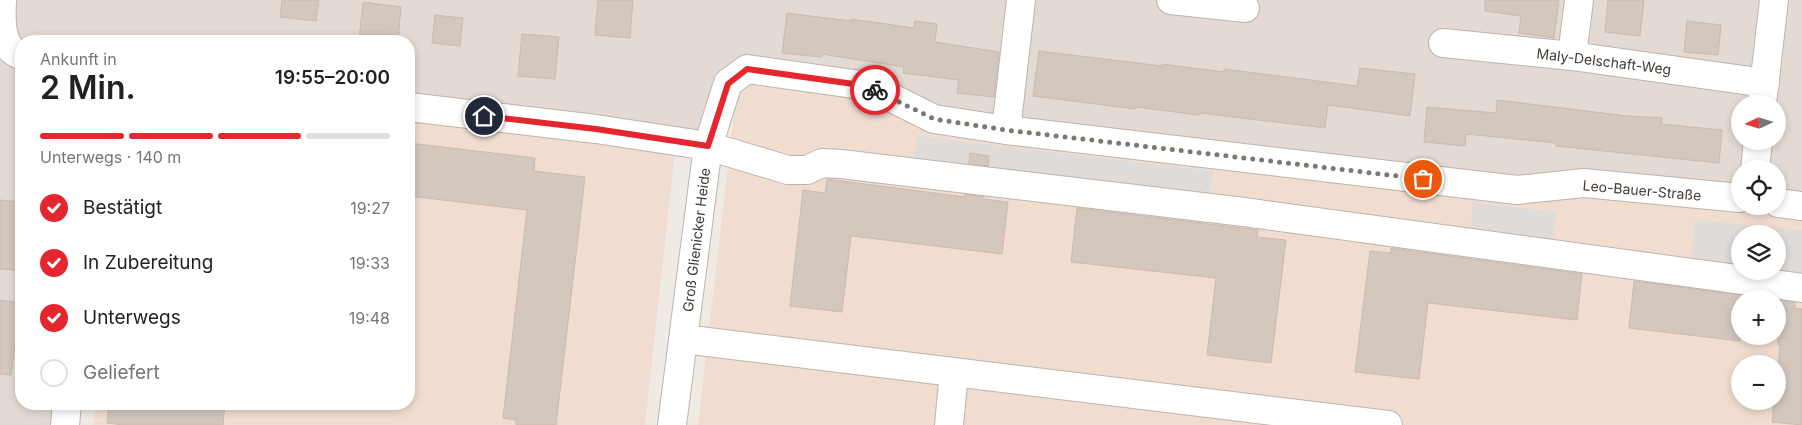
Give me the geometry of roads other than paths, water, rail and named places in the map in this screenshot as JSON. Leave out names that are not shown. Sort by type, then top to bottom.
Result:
[{"type":"street","points":[[2,0],[1,37],[6,47],[15,54]]},
{"type":"street","points":[[1006,130],[1021,0]]},
{"type":"street","points":[[1171,0],[1245,8]]},
{"type":"street","points":[[1572,56],[1579,0]]},
{"type":"street","points":[[1764,93],[1774,0]]},
{"type":"street","name":"Maly-Delschaft-Weg","points":[[1443,43],[1572,56],[1764,93]]},
{"type":"street","name":"Leo-Bauer-Straße","points":[[708,146],[728,84],[747,69],[868,86],[934,119],[1006,130],[1517,190],[1584,183],[1731,197]]},
{"type":"street","points":[[415,108],[596,129],[708,146],[788,170],[807,170],[822,163],[841,164],[1244,212],[1802,288]]},
{"type":"street","name":"Groß Glienicker Heide","points":[[672,425],[708,146]]},
{"type":"street","points":[[1786,204],[1802,206]]},
{"type":"street","points":[[683,339],[1388,425]]},
{"type":"street","points":[[948,425],[954,372]]},
{"type":"street","points":[[64,425],[66,410]]}]
